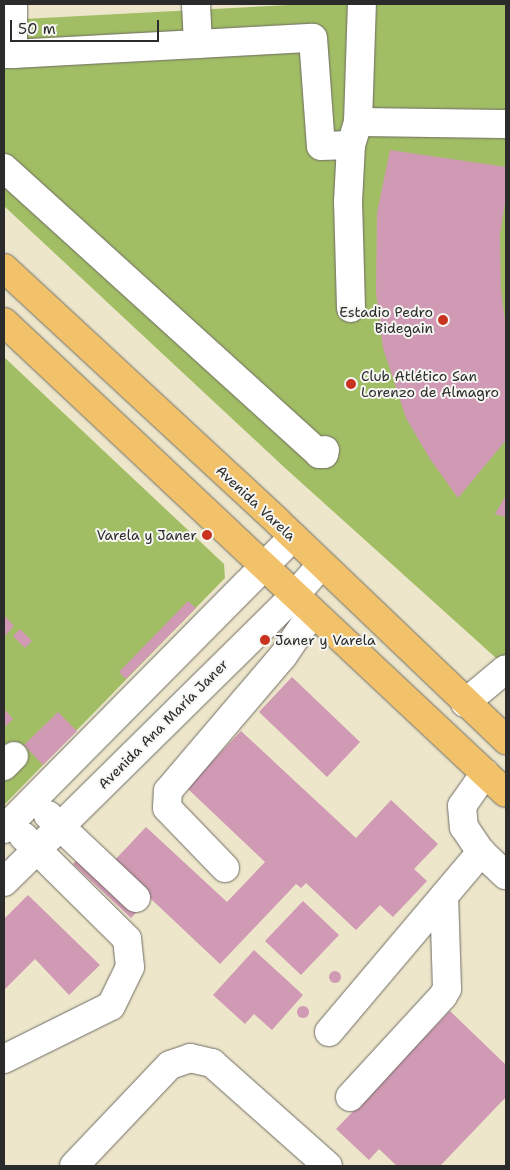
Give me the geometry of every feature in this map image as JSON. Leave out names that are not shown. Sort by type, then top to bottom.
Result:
[{"type":"main road","name":"Avenida Varela","points":[[4,268],[293,537],[465,703],[506,740]]},
{"type":"main road","points":[[4,322],[506,793]]},
{"type":"street","points":[[13,4],[8,54],[313,38],[321,146],[355,134],[506,124]]},
{"type":"street","points":[[196,4],[198,44]]},
{"type":"street","points":[[351,308],[348,202],[355,134],[362,4]]},
{"type":"street","points":[[4,168],[319,454],[324,454],[325,450]]},
{"type":"street","points":[[4,1059],[111,1006],[130,968],[127,939],[36,850],[7,826],[265,568],[293,537]]},
{"type":"street","name":"Avenida Ana María Janer","points":[[4,882],[59,827],[303,604],[321,565]]},
{"type":"street","points":[[225,868],[167,808],[168,791],[283,656],[303,604]]},
{"type":"street","points":[[465,703],[506,669]]},
{"type":"street","points":[[485,773],[462,806],[464,826],[481,852],[506,875]]},
{"type":"street","points":[[34,800],[59,827],[136,898]]},
{"type":"street","points":[[329,1032],[481,852]]},
{"type":"street","points":[[350,1097],[443,996],[447,989],[444,896]]},
{"type":"street","points":[[74,1166],[170,1065],[190,1058],[212,1063],[328,1166]]},
{"type":"green space","name":"Club Atlético San Lorenzo de Almagro","points":[[308,4],[506,4],[506,667],[285,468],[4,206],[4,20]]},
{"type":"green space","points":[[4,357],[224,564],[225,578],[4,805]]},
{"type":"building","name":"Estadio Pedro Bidegain","points":[[390,150],[506,167],[506,196],[500,235],[501,289],[506,330],[506,440],[458,498],[430,459],[406,418],[383,348],[376,292],[377,213]]},
{"type":"building","points":[[506,495],[506,517],[495,514]]},
{"type":"building","points":[[188,601],[196,608],[126,679],[119,672]]},
{"type":"building","points":[[4,615],[14,626],[4,637]]},
{"type":"building","points":[[20,629],[32,641],[25,648],[13,636]]},
{"type":"building","points":[[292,677],[360,742],[327,777],[259,712]]},
{"type":"building","points":[[4,709],[13,719],[6,726],[4,724]]},
{"type":"building","points":[[58,712],[77,731],[43,765],[24,745]]},
{"type":"building","points":[[241,731],[356,838],[391,800],[438,844],[414,869],[427,881],[393,917],[380,905],[356,930],[306,883],[301,888],[296,884],[220,964],[150,898],[131,918],[73,864],[92,844],[112,863],[146,827],[227,902],[265,862],[187,788]]},
{"type":"building","points":[[28,895],[100,965],[69,995],[35,959],[4,990],[4,919]]},
{"type":"building","points":[[303,901],[339,935],[301,975],[265,941]]},
{"type":"building","points":[[254,950],[303,995],[272,1030],[254,1014],[245,1024],[213,995]]},
{"type":"building","points":[[333,971],[337,971],[341,977],[337,983],[333,983],[329,979],[329,975]]},
{"type":"building","points":[[301,1006],[305,1006],[309,1012],[305,1018],[301,1018],[297,1014],[297,1010]]},
{"type":"building","points":[[450,1011],[506,1065],[506,1097],[440,1166],[397,1166],[379,1149],[369,1160],[336,1129]]},
{"type":"place","name":"Estadio Pedro Bidegain","points":[[443,320]]},
{"type":"place","name":"Club Atlético San Lorenzo de Almagro","points":[[351,384]]},
{"type":"place","name":"Varela y Janer","points":[[207,535]]},
{"type":"place","name":"Janer y Varela","points":[[265,640]]}]
